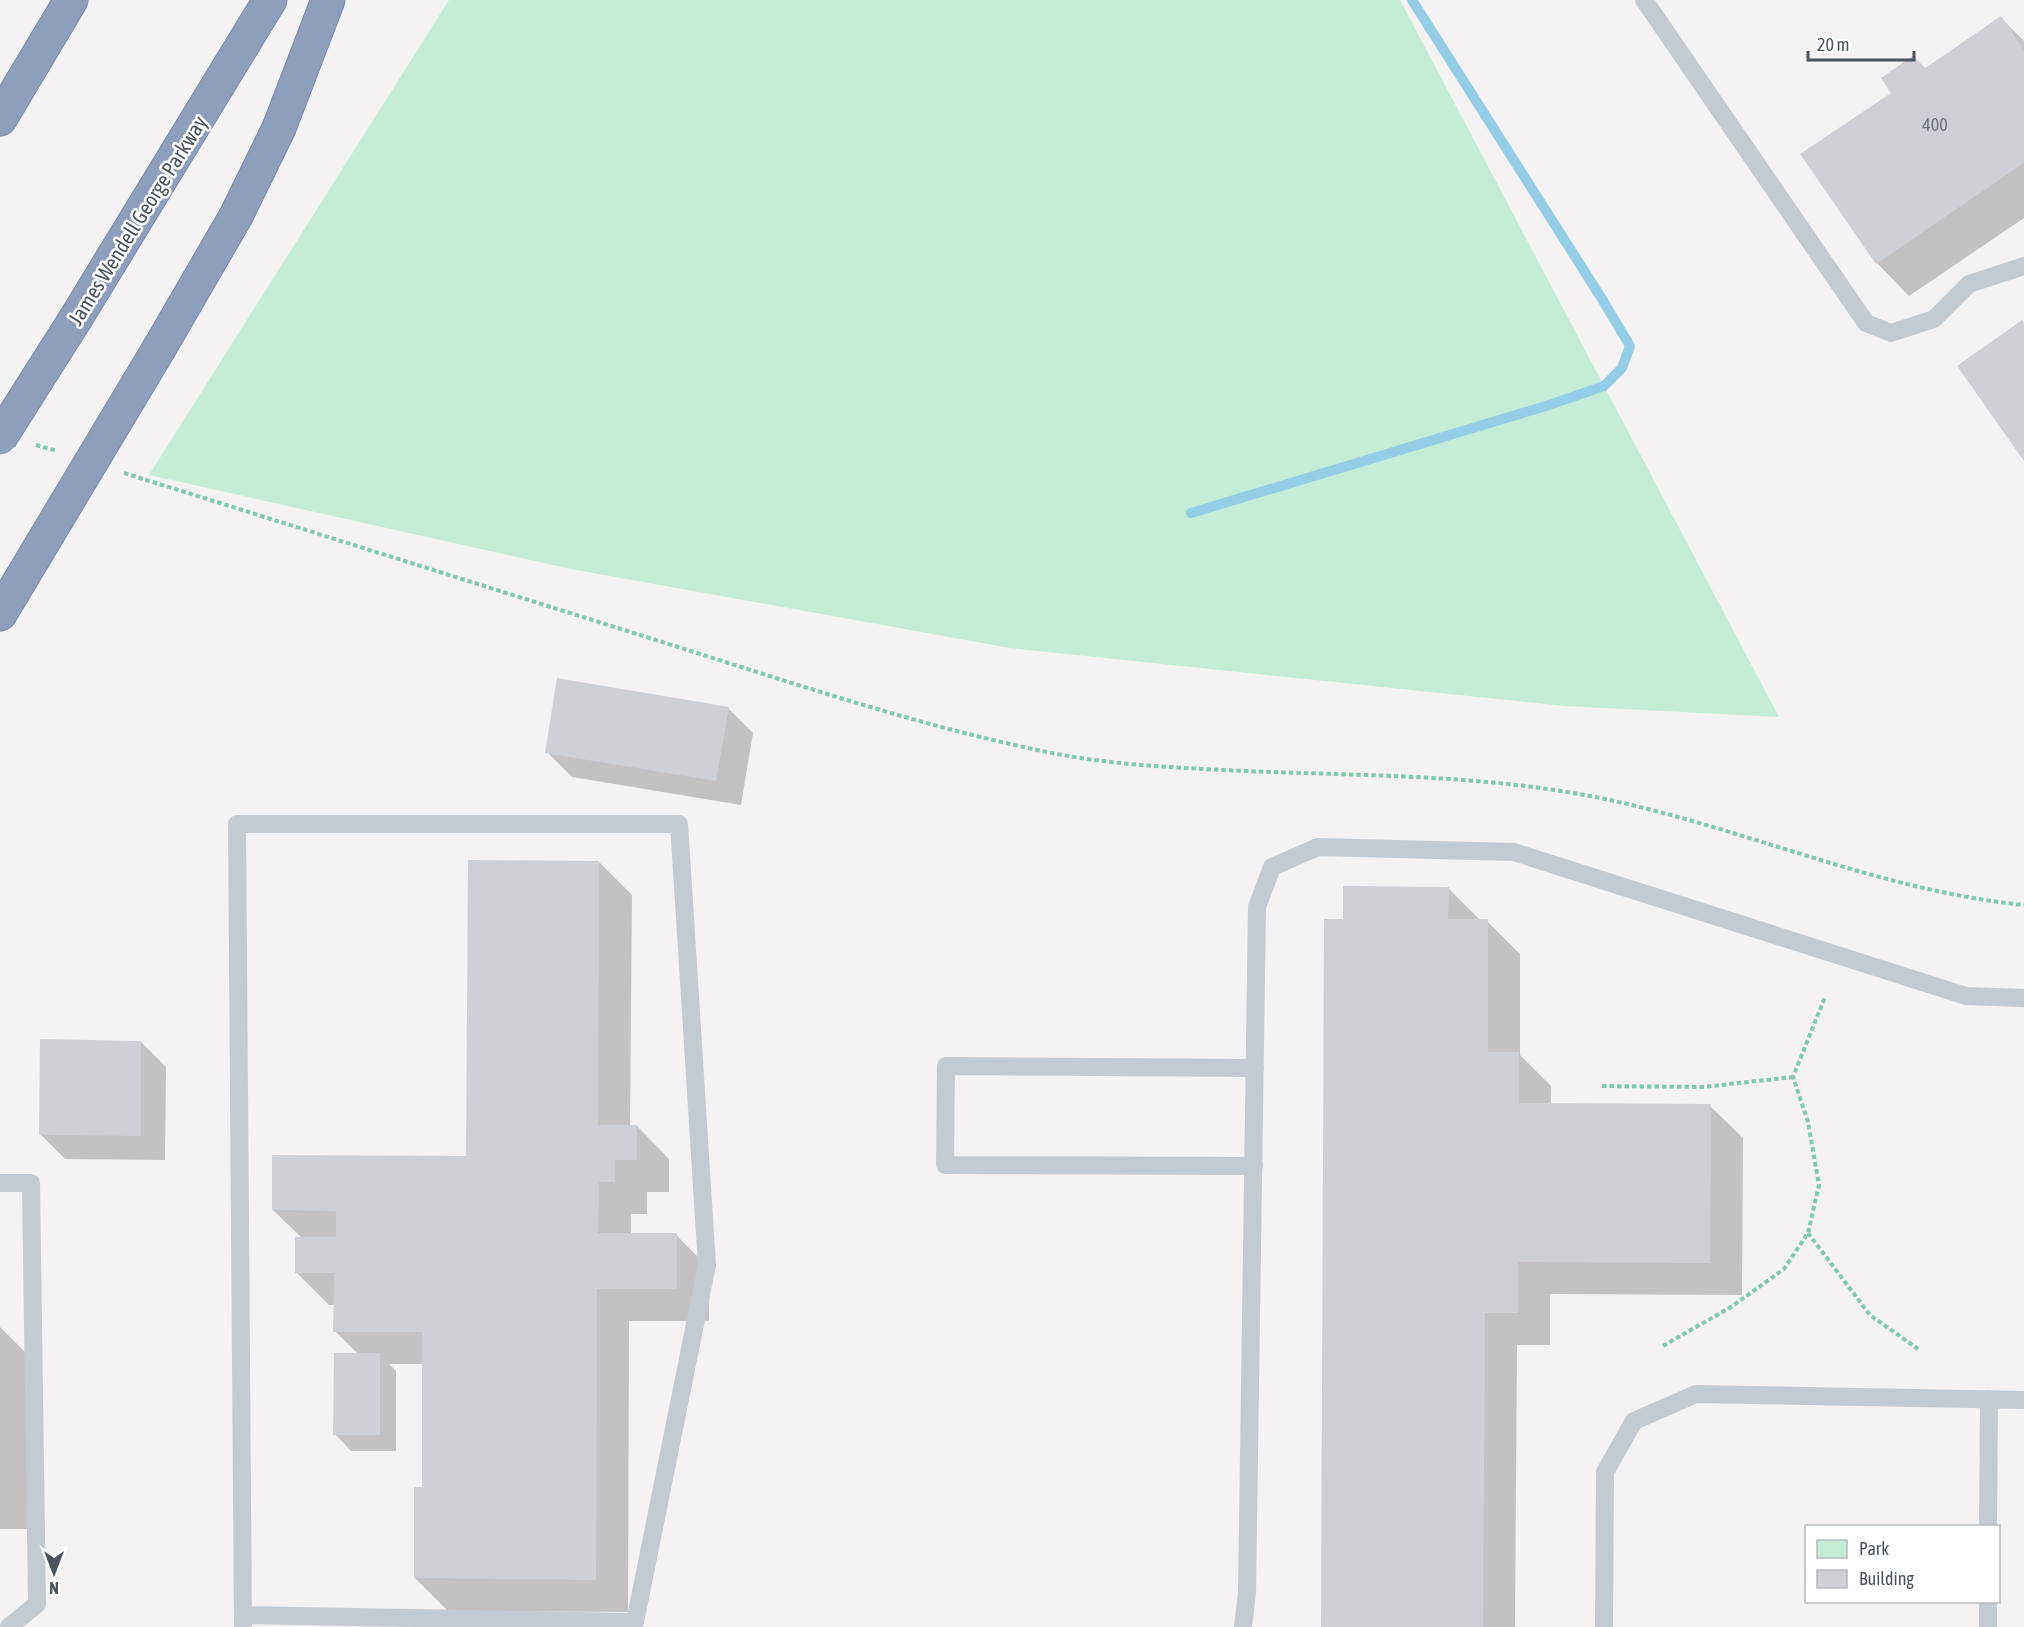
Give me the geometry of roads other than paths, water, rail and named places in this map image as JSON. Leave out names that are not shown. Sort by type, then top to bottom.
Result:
[{"type":"highway","points":[[0,119],[71,0]]},
{"type":"highway","name":"James Wendell George Parkway","points":[[0,438],[214,95],[270,0]]},
{"type":"highway","points":[[6,604],[241,207],[279,128],[328,0]]},
{"type":"lane","points":[[1644,0],[1866,323],[1891,333],[1934,319],[1970,284],[2024,266]]},
{"type":"lane","points":[[237,824],[679,824],[706,1264],[635,1622],[243,1621],[237,824]]},
{"type":"lane","points":[[1243,1627],[1247,1593],[1257,907],[1272,867],[1318,847],[1514,852],[1966,996],[2024,998]]},
{"type":"lane","points":[[1254,1166],[945,1165],[946,1066],[1255,1068]]},
{"type":"lane","points":[[0,1183],[31,1183],[36,1604],[9,1627]]},
{"type":"lane","points":[[1604,1627],[1605,1472],[1634,1422],[1696,1394],[2024,1400]]},
{"type":"lane","points":[[1988,1525],[1989,1399]]},
{"type":"lane","points":[[1988,1603],[1988,1627]]},
{"type":"waterway","points":[[1191,513],[1546,406],[1604,386],[1622,368],[1630,346],[1412,0]]}]
